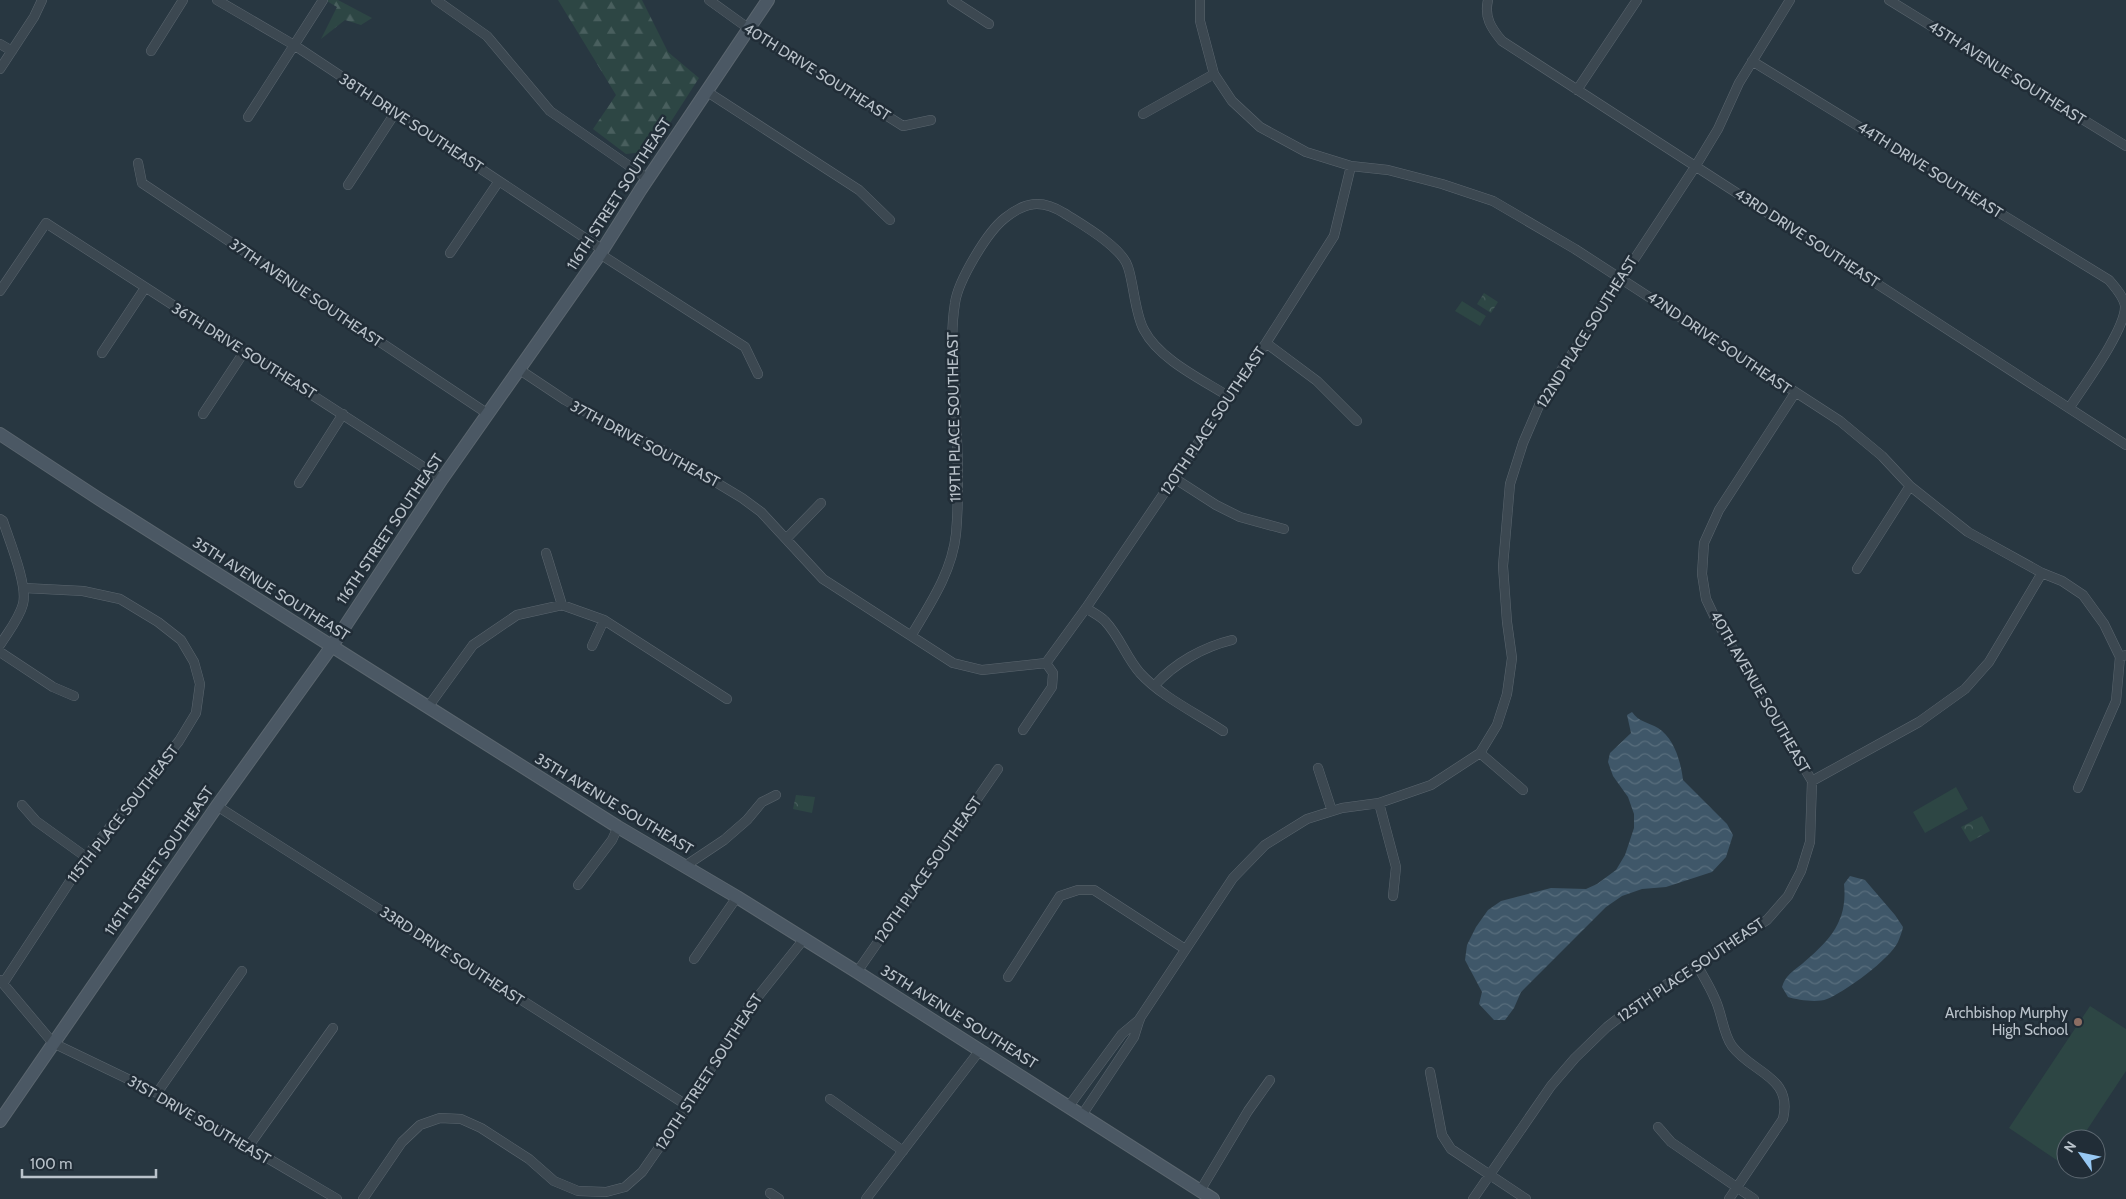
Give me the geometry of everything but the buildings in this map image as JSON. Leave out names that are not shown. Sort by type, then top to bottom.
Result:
[{"type":"street","points":[[0,69],[34,17],[42,0]]},
{"type":"street","points":[[150,52],[183,0]]},
{"type":"street","name":"38TH DRIVE SOUTHEAST","points":[[217,0],[294,45],[499,181],[601,252],[746,347],[758,374]]},
{"type":"street","points":[[248,117],[323,0]]},
{"type":"street","points":[[436,0],[487,36],[550,112],[648,179]]},
{"type":"street","name":"40TH DRIVE SOUTHEAST","points":[[709,0],[748,28],[904,126],[931,120]]},
{"type":"street","name":"116TH STREET SOUTHEAST","points":[[0,1121],[217,806],[332,646],[442,479],[601,252],[768,0]]},
{"type":"street","points":[[952,0],[989,24]]},
{"type":"street","name":"42ND DRIVE SOUTHEAST","points":[[1200,0],[1200,21],[1214,74],[1232,101],[1260,127],[1306,152],[1351,166],[1388,170],[1442,184],[1493,201],[1621,278],[1849,428],[1882,456],[1910,486],[1968,532],[2042,573],[2062,581],[2083,595],[2104,624],[2123,656]]},
{"type":"street","name":"43RD DRIVE SOUTHEAST","points":[[1488,0],[1486,9],[1490,27],[1502,41],[2070,407],[2126,446]]},
{"type":"street","points":[[1577,90],[1637,0]]},
{"type":"street","name":"122ND PLACE SOUTHEAST","points":[[1069,1106],[1122,1034],[1140,1018],[1233,878],[1265,846],[1307,819],[1342,808],[1379,803],[1431,785],[1480,754],[1497,725],[1507,694],[1512,658],[1503,566],[1510,484],[1523,444],[1541,401],[1695,167],[1718,129],[1738,83],[1790,0]]},
{"type":"street","name":"45TH AVENUE SOUTHEAST","points":[[1889,0],[2126,146]]},
{"type":"street","points":[[0,44],[12,51]]},
{"type":"street","name":"44TH DRIVE SOUTHEAST","points":[[1752,61],[2109,280],[2119,293],[2126,307],[2122,322],[2116,339],[2070,407]]},
{"type":"street","points":[[1143,114],[1214,74]]},
{"type":"street","points":[[706,91],[859,190],[890,220]]},
{"type":"street","points":[[348,185],[395,113]]},
{"type":"street","name":"37TH AVENUE SOUTHEAST","points":[[138,163],[142,183],[488,414]]},
{"type":"street","name":"120TH PLACE SOUTHEAST","points":[[1046,663],[1086,608],[1228,396],[1266,343],[1334,236],[1351,166]]},
{"type":"street","points":[[450,252],[499,181]]},
{"type":"street","name":"119TH PLACE SOUTHEAST","points":[[911,636],[933,600],[951,562],[956,535],[958,450],[951,341],[955,301],[968,267],[998,223],[1016,209],[1038,202],[1062,212],[1114,247],[1128,264],[1143,330],[1158,349],[1228,396]]},
{"type":"street","name":"36TH DRIVE SOUTHEAST","points":[[0,291],[46,223],[442,479]]},
{"type":"street","points":[[102,354],[144,288]]},
{"type":"street","points":[[1266,343],[1317,380],[1357,421]]},
{"type":"street","points":[[203,414],[244,352]]},
{"type":"street","name":"37TH DRIVE SOUTHEAST","points":[[520,370],[609,426],[664,451],[719,483],[761,512],[823,580],[953,663],[982,670],[1046,663]]},
{"type":"street","name":"40TH AVENUE SOUTHEAST","points":[[1795,393],[1719,510],[1704,543],[1702,574],[1706,599],[1717,622],[1812,781]]},
{"type":"street","points":[[299,484],[343,414]]},
{"type":"street","name":"35TH AVENUE SOUTHEAST","points":[[0,434],[99,499],[618,827],[737,897],[857,972],[1212,1199]]},
{"type":"street","points":[[1174,478],[1216,505],[1240,517],[1284,529]]},
{"type":"street","points":[[1856,569],[1910,486]]},
{"type":"street","points":[[786,539],[821,503]]},
{"type":"street","points":[[0,519],[3,521],[24,588],[23,603],[14,624],[0,645]]},
{"type":"street","points":[[546,553],[562,606]]},
{"type":"street","points":[[1812,781],[1919,722],[1965,689],[1989,662],[2042,573]]},
{"type":"street","name":"115TH PLACE SOUTHEAST","points":[[2,981],[86,857],[179,741],[196,713],[200,684],[194,662],[182,640],[158,622],[120,599],[84,591],[24,588]]},
{"type":"street","points":[[428,707],[473,645],[517,616],[562,606],[604,620],[728,699]]},
{"type":"street","points":[[1086,608],[1104,620],[1115,633],[1130,661],[1155,685],[1223,731]]},
{"type":"street","points":[[592,646],[604,620]]},
{"type":"street","points":[[1155,685],[1165,674],[1195,654],[1232,640]]},
{"type":"street","points":[[0,652],[53,687],[74,696]]},
{"type":"street","points":[[2078,788],[2116,701],[2123,656]]},
{"type":"street","points":[[1023,730],[1052,687],[1053,673],[1046,663]]},
{"type":"street","points":[[1480,754],[1522,790]]},
{"type":"street","points":[[1318,768],[1332,811]]},
{"type":"street","name":"120TH PLACE SOUTHEAST","points":[[857,972],[998,769]]},
{"type":"street","name":"125TH PLACE SOUTHEAST","points":[[1473,1199],[1530,1113],[1575,1058],[1607,1027],[1639,1002],[1767,920],[1788,896],[1801,871],[1810,842],[1812,781]]},
{"type":"street","points":[[685,866],[724,840],[748,820],[762,802],[776,795]]},
{"type":"street","points":[[1379,803],[1396,867],[1393,896]]},
{"type":"street","points":[[22,805],[36,821],[86,857]]},
{"type":"street","name":"33RD DRIVE SOUTHEAST","points":[[217,806],[688,1106]]},
{"type":"street","points":[[578,885],[612,840],[618,827]]},
{"type":"street","points":[[1008,977],[1060,896],[1078,890],[1094,890],[1185,950]]},
{"type":"street","points":[[694,959],[737,897]]},
{"type":"street","name":"120TH STREET SOUTHEAST","points":[[363,1199],[402,1142],[420,1125],[440,1118],[461,1119],[481,1128],[529,1159],[554,1181],[578,1191],[606,1192],[625,1187],[642,1172],[688,1106],[744,1014],[804,939]]},
{"type":"street","points":[[1697,964],[1716,999],[1730,1044],[1744,1059],[1777,1082],[1783,1092],[1786,1106],[1783,1119],[1729,1199]]},
{"type":"street","points":[[157,1093],[242,971]]},
{"type":"street","name":"31ST DRIVE SOUTHEAST","points":[[2,981],[53,1043],[157,1093],[336,1199]]},
{"type":"street","name":"122ND PLACE SOUTHEAST","points":[[1082,1115],[1134,1038],[1140,1018]]},
{"type":"street","points":[[248,1147],[333,1028]]},
{"type":"street","points":[[866,1199],[980,1050]]},
{"type":"street","points":[[1430,1072],[1442,1135],[1451,1149],[1526,1199]]},
{"type":"street","points":[[1200,1191],[1248,1111],[1270,1080]]},
{"type":"street","points":[[830,1099],[903,1151]]},
{"type":"street","points":[[1658,1127],[1671,1142],[1754,1199]]},
{"type":"street","points":[[770,1192],[779,1199]]},
{"type":"green space","points":[[325,0],[338,0],[372,18],[361,25],[345,20],[321,39],[337,7]]},
{"type":"green space","points":[[558,0],[642,0],[668,52],[699,78],[652,151],[626,154],[593,129],[616,95]]},
{"type":"green space","points":[[1484,293],[1498,302],[1491,313],[1477,304]]},
{"type":"green space","points":[[1462,301],[1486,316],[1480,326],[1455,311]]},
{"type":"green space","points":[[1956,787],[1968,809],[1925,833],[1913,812]]},
{"type":"green space","points":[[796,795],[815,797],[812,813],[793,809]]},
{"type":"green space","points":[[1982,816],[1990,831],[1970,842],[1961,827]]},
{"type":"green space","points":[[2090,1006],[2126,1029],[2126,1071],[2088,1129],[2056,1129],[2056,1160],[2009,1128]]},
{"type":"water","points":[[1632,712],[1641,720],[1664,732],[1676,751],[1683,780],[1727,824],[1733,835],[1726,857],[1712,872],[1666,887],[1642,889],[1622,896],[1606,907],[1521,992],[1514,1008],[1505,1020],[1494,1020],[1479,1004],[1482,992],[1465,960],[1467,945],[1476,927],[1488,910],[1501,901],[1551,888],[1586,889],[1597,884],[1616,870],[1625,855],[1634,828],[1634,814],[1628,797],[1613,776],[1608,762],[1610,753],[1631,733],[1627,715]]},
{"type":"water","points":[[1850,876],[1865,880],[1895,915],[1903,927],[1898,942],[1877,966],[1827,999],[1813,1001],[1788,997],[1782,987],[1787,977],[1821,947],[1835,930],[1843,909],[1844,884]]},
{"type":"place","name":"Archbishop Murphy High School","points":[[2078,1022]]}]
